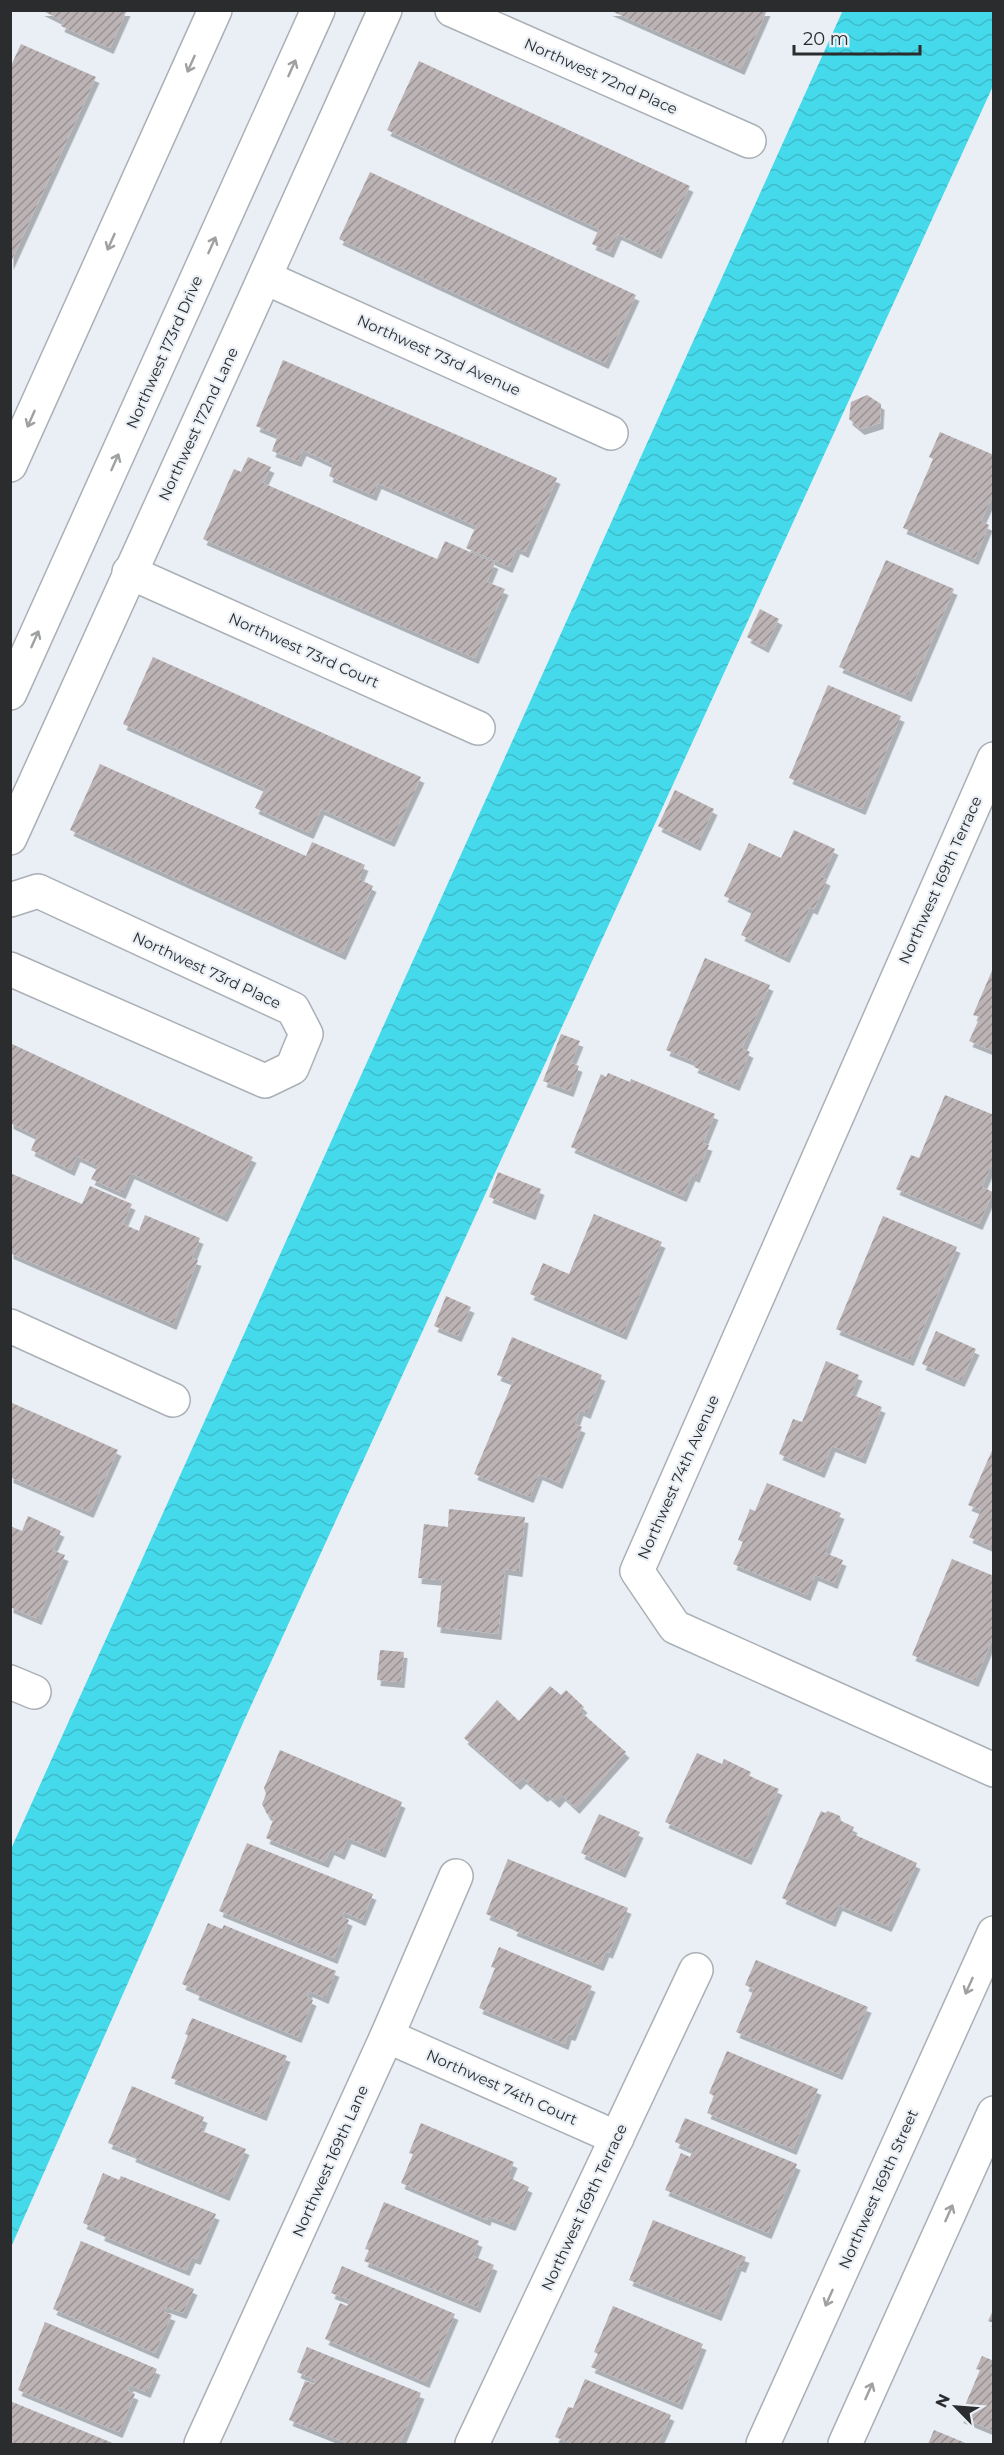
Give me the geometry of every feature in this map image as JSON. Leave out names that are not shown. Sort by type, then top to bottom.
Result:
[{"type":"street","points":[[10,465],[215,10]]},
{"type":"street","name":"Northwest 173rd Drive","points":[[10,693],[318,10]]},
{"type":"street","name":"Northwest 172nd Lane","points":[[10,838],[129,572],[266,278],[385,10]]},
{"type":"street","name":"Northwest 72nd Place","points":[[452,10],[749,141]]},
{"type":"street","name":"Northwest 73rd Avenue","points":[[266,278],[611,433]]},
{"type":"street","name":"Northwest 73rd Court","points":[[129,572],[478,728]]},
{"type":"street","name":"Northwest 169th Terrace","points":[[887,1002],[993,759]]},
{"type":"street","name":"Northwest 73rd Place","points":[[10,900],[38,891],[293,1010],[306,1034],[292,1068],[265,1081],[10,969]]},
{"type":"street","name":"Northwest 74th Avenue","points":[[887,1002],[637,1571],[675,1627],[993,1770]]},
{"type":"street","points":[[10,1326],[173,1400]]},
{"type":"street","name":"Northwest 169th Lane","points":[[201,2445],[387,2036],[456,1876]]},
{"type":"street","name":"Northwest 169th Street","points":[[763,2445],[993,1933]]},
{"type":"street","name":"Northwest 169th Terrace","points":[[472,2445],[696,1970]]},
{"type":"street","name":"Northwest 74th Court","points":[[387,2036],[617,2138]]},
{"type":"street","points":[[844,2445],[993,2113]]},
{"type":"water","points":[[843,10],[993,11],[993,86],[243,1723],[11,2247],[11,1849]]},
{"type":"building","points":[[41,10],[127,10],[110,48],[61,26],[63,21]]},
{"type":"building","points":[[609,10],[767,10],[741,69]]},
{"type":"building","points":[[21,44],[96,77],[10,264],[10,68]]},
{"type":"building","points":[[419,61],[690,186],[658,253],[618,234],[610,252],[592,244],[599,229],[387,130]]},
{"type":"building","points":[[370,172],[636,295],[605,363],[339,239]]},
{"type":"building","points":[[283,360],[557,478],[525,552],[517,548],[509,567],[466,548],[476,526],[378,483],[373,495],[329,476],[333,464],[303,450],[298,461],[272,451],[278,435],[256,426]]},
{"type":"building","points":[[867,395],[881,404],[880,423],[861,429],[849,419],[851,402]]},
{"type":"building","points":[[940,432],[994,455],[994,493],[981,521],[989,525],[975,559],[903,528],[933,459],[929,457]]},
{"type":"building","points":[[248,457],[271,467],[263,483],[437,559],[445,541],[495,563],[487,582],[505,589],[475,658],[203,539],[234,469],[241,472]]},
{"type":"building","points":[[886,560],[954,589],[908,696],[839,667]]},
{"type":"building","points":[[760,609],[779,619],[765,647],[747,637]]},
{"type":"building","points":[[153,657],[421,777],[391,841],[321,809],[310,833],[255,808],[265,788],[123,724]]},
{"type":"building","points":[[828,685],[901,716],[862,809],[789,778]]},
{"type":"building","points":[[100,764],[306,856],[312,842],[365,865],[359,879],[373,886],[342,954],[70,830]]},
{"type":"building","points":[[675,790],[714,809],[697,845],[658,826]]},
{"type":"building","points":[[794,830],[835,849],[822,877],[827,880],[814,909],[810,907],[786,957],[741,935],[753,910],[724,896],[749,843],[781,858]]},
{"type":"building","points":[[705,958],[770,985],[742,1048],[750,1052],[736,1085],[694,1067],[696,1062],[666,1050]]},
{"type":"building","points":[[994,966],[994,1051],[969,1041],[980,1017],[973,1015]]},
{"type":"building","points":[[561,1034],[580,1041],[571,1063],[579,1066],[570,1091],[543,1081]]},
{"type":"building","points":[[10,1043],[253,1157],[224,1216],[131,1173],[122,1193],[91,1179],[98,1166],[77,1156],[71,1170],[31,1150],[37,1136],[10,1123]]},
{"type":"building","points":[[608,1073],[630,1082],[631,1079],[715,1114],[703,1143],[709,1145],[696,1177],[692,1175],[683,1196],[571,1147],[601,1074],[606,1077]]},
{"type":"building","points":[[945,1095],[994,1115],[994,1160],[982,1187],[993,1192],[979,1224],[896,1189],[911,1155],[919,1158]]},
{"type":"building","points":[[498,1172],[541,1189],[532,1214],[489,1197]]},
{"type":"building","points":[[10,1173],[82,1204],[90,1186],[132,1204],[123,1224],[139,1231],[145,1215],[200,1238],[192,1258],[198,1260],[173,1324],[10,1253]]},
{"type":"building","points":[[594,1214],[662,1242],[623,1334],[530,1294],[543,1263],[569,1274]]},
{"type":"building","points":[[883,1216],[957,1247],[910,1360],[836,1329]]},
{"type":"building","points":[[446,1296],[471,1307],[458,1336],[434,1326]]},
{"type":"building","points":[[936,1331],[976,1349],[961,1381],[922,1364]]},
{"type":"building","points":[[512,1337],[602,1375],[587,1413],[580,1410],[575,1424],[582,1427],[559,1483],[539,1474],[530,1497],[474,1474],[513,1381],[497,1375]]},
{"type":"building","points":[[826,1361],[859,1375],[851,1394],[882,1407],[862,1458],[832,1446],[821,1472],[779,1454],[793,1419],[802,1422]]},
{"type":"building","points":[[10,1402],[118,1450],[90,1512],[10,1477]]},
{"type":"building","points":[[994,1446],[994,1548],[969,1537],[981,1510],[968,1505]]},
{"type":"building","points":[[767,1483],[841,1513],[825,1553],[843,1560],[834,1583],[815,1575],[807,1595],[733,1564],[743,1542],[738,1540],[750,1509],[755,1511]]},
{"type":"building","points":[[449,1509],[525,1517],[519,1571],[505,1569],[498,1634],[437,1627],[442,1580],[418,1578],[424,1524],[448,1527]]},
{"type":"building","points":[[28,1516],[61,1531],[52,1550],[65,1555],[38,1619],[10,1607],[10,1526],[22,1531]]},
{"type":"building","points":[[952,1559],[994,1576],[994,1635],[975,1681],[912,1655]]},
{"type":"building","points":[[380,1650],[404,1652],[401,1682],[377,1680]]},
{"type":"building","points":[[550,1686],[561,1695],[566,1690],[584,1707],[580,1711],[626,1752],[576,1808],[562,1795],[556,1802],[547,1794],[544,1796],[523,1778],[517,1784],[464,1738],[497,1700],[519,1721]]},
{"type":"building","points":[[280,1750],[402,1802],[382,1852],[348,1838],[341,1854],[331,1849],[325,1862],[266,1838],[274,1818],[267,1814],[262,1804],[266,1794],[264,1788]]},
{"type":"building","points":[[697,1753],[722,1764],[724,1759],[751,1772],[749,1776],[779,1789],[748,1859],[665,1822]]},
{"type":"building","points":[[821,1811],[840,1816],[841,1821],[854,1827],[851,1833],[917,1863],[888,1926],[839,1905],[832,1921],[782,1898]]},
{"type":"building","points":[[599,1814],[640,1832],[622,1872],[581,1853]]},
{"type":"building","points":[[247,1843],[373,1894],[362,1920],[344,1912],[342,1917],[349,1920],[334,1958],[219,1911]]},
{"type":"building","points":[[508,1859],[628,1908],[609,1953],[606,1951],[600,1965],[513,1930],[515,1926],[486,1914]]},
{"type":"building","points":[[208,1923],[222,1929],[224,1925],[336,1971],[325,1998],[309,1991],[307,1997],[313,2000],[298,2037],[195,1994],[196,1990],[182,1984]]},
{"type":"building","points":[[499,1947],[592,1986],[572,2035],[568,2034],[565,2044],[479,2008],[495,1968],[491,1967]]},
{"type":"building","points":[[756,1960],[868,2007],[839,2074],[736,2032],[754,1989],[745,1985]]},
{"type":"building","points":[[192,2018],[287,2056],[263,2115],[171,2078],[188,2035],[185,2034]]},
{"type":"building","points":[[727,2051],[818,2089],[793,2149],[707,2113],[714,2096],[709,2093]]},
{"type":"building","points":[[132,2086],[204,2117],[200,2127],[203,2128],[202,2131],[246,2149],[226,2195],[132,2156],[133,2153],[108,2143]]},
{"type":"building","points":[[685,2118],[797,2164],[768,2233],[665,2190],[681,2153],[690,2157],[693,2150],[675,2142]]},
{"type":"building","points":[[421,2123],[514,2162],[508,2177],[529,2187],[512,2225],[488,2216],[487,2220],[401,2183],[413,2154],[409,2153]]},
{"type":"building","points":[[103,2173],[119,2180],[121,2176],[216,2214],[197,2259],[192,2257],[186,2270],[101,2235],[102,2231],[83,2223]]},
{"type":"building","points":[[384,2202],[479,2241],[473,2256],[494,2265],[477,2307],[364,2261],[369,2250],[365,2249]]},
{"type":"building","points":[[653,2220],[746,2257],[742,2267],[738,2265],[718,2315],[629,2280]]},
{"type":"building","points":[[81,2241],[194,2289],[183,2313],[166,2307],[164,2312],[172,2315],[155,2353],[53,2309]]},
{"type":"building","points":[[342,2266],[455,2314],[426,2382],[325,2339],[340,2303],[347,2306],[350,2300],[331,2293]]},
{"type":"building","points":[[613,2306],[703,2344],[679,2404],[591,2367],[598,2354],[594,2352]]},
{"type":"building","points":[[994,2308],[994,2323],[988,2321]]},
{"type":"building","points":[[45,2322],[157,2369],[147,2392],[130,2385],[128,2391],[135,2394],[119,2432],[18,2390]]},
{"type":"building","points":[[307,2347],[421,2393],[400,2444],[349,2444],[289,2420],[305,2381],[314,2384],[315,2380],[297,2372]]},
{"type":"building","points":[[982,2356],[994,2361],[994,2431],[960,2417],[980,2370],[976,2369]]},
{"type":"building","points":[[585,2379],[671,2415],[658,2444],[574,2444],[555,2437],[568,2407],[573,2408]]},
{"type":"building","points":[[10,2401],[115,2444],[10,2444]]},
{"type":"building","points":[[934,2430],[968,2444],[928,2444]]}]
